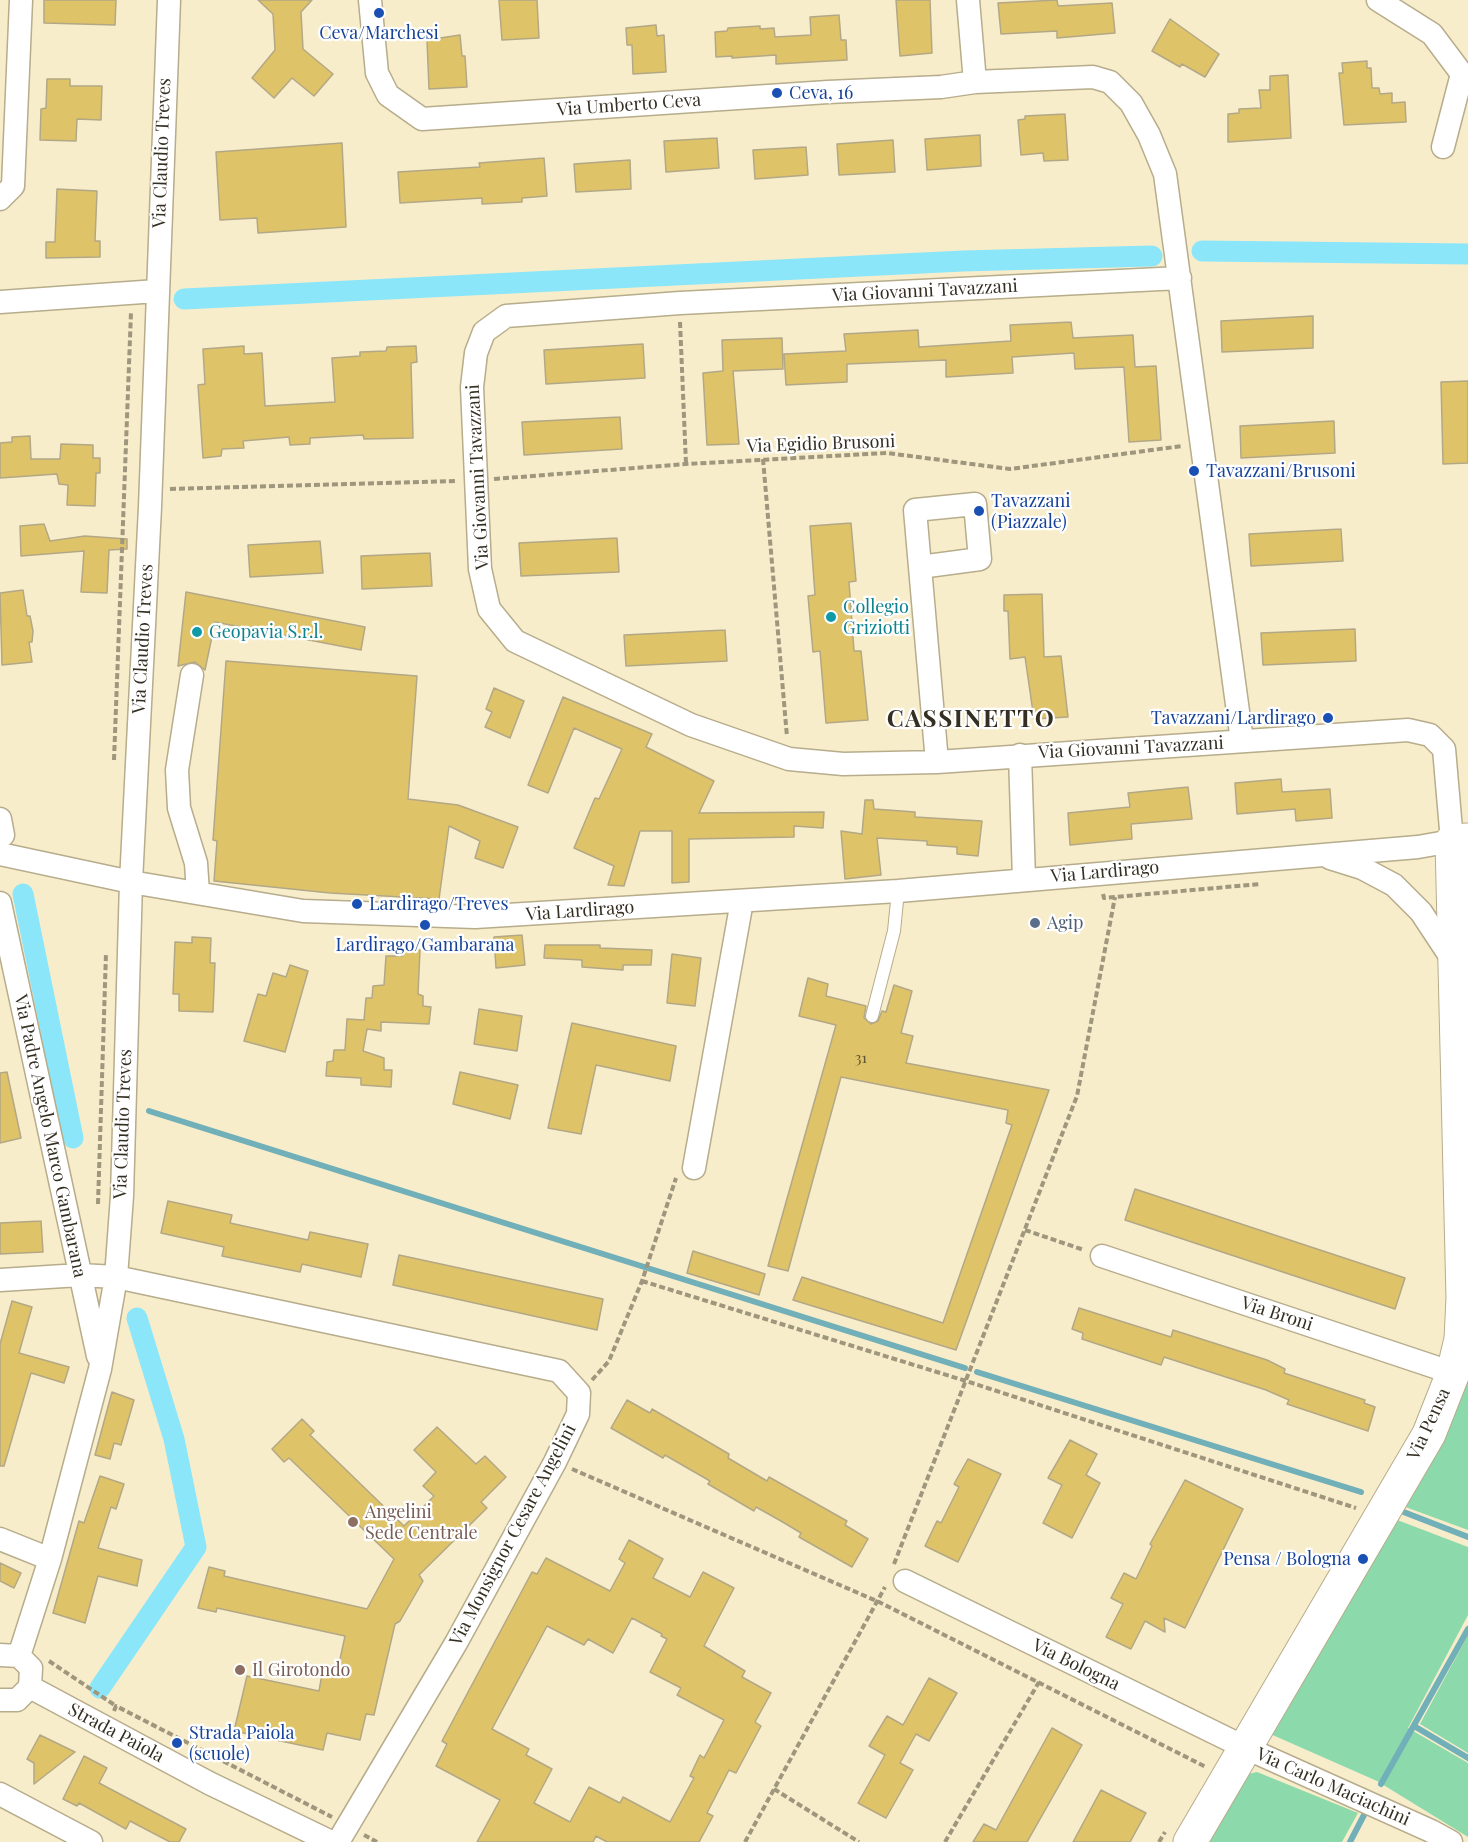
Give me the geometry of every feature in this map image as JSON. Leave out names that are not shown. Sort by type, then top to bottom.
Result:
[{"type":"street","points":[[0,199],[13,186],[21,0]]},
{"type":"street","name":"Via Claudio Treves","points":[[116,1277],[122,1196],[132,882],[150,507],[169,0]]},
{"type":"street","name":"Via Umberto Ceva","points":[[370,0],[377,73],[388,95],[422,119],[828,92],[941,87],[975,82]]},
{"type":"street","points":[[968,0],[975,82]]},
{"type":"street","points":[[1378,0],[1432,34],[1462,74],[1443,147]]},
{"type":"street","name":"Via Giovanni Tavazzani","points":[[975,82],[1093,77],[1110,82],[1131,103],[1149,135],[1165,174],[1242,741]]},
{"type":"street","name":"Via Giovanni Tavazzani","points":[[1180,278],[680,303],[506,316],[484,332],[476,353],[472,387],[480,569],[489,609],[515,641],[691,725],[789,759],[843,764],[937,762],[1408,730],[1430,735],[1444,749],[1460,841]]},
{"type":"street","points":[[0,302],[157,291]]},
{"type":"street","points":[[920,567],[937,762]]},
{"type":"street","points":[[192,675],[177,770],[179,808],[196,863],[198,893]]},
{"type":"street","name":"Via Giovanni Tavazzani","points":[[1020,755],[1024,879]]},
{"type":"street","name":"Via Lardirago","points":[[1,836],[132,882],[303,910],[475,917],[898,891],[1460,841]]},
{"type":"street","name":"Via Pensa","points":[[1180,1833],[1211,1774],[1234,1743],[1380,1517],[1429,1434],[1453,1373],[1461,1339],[1464,1217],[1460,841]]},
{"type":"street","points":[[1320,855],[1362,868],[1394,885],[1462,955]]},
{"type":"street","points":[[694,1168],[742,901]]},
{"type":"street","name":"Via Padre Angelo Marco Gambarana","points":[[0,903],[100,1369]]},
{"type":"street","name":"Via Broni","points":[[1102,1256],[1453,1373]]},
{"type":"street","points":[[0,1280],[80,1275],[116,1277],[559,1371],[579,1403]]},
{"type":"street","name":"Via Padre Angelo Marco Gambarana","points":[[14,1652],[50,1560],[100,1369],[116,1277]]},
{"type":"street","name":"Via Monsignor Cesare Angelini","points":[[331,1838],[398,1743],[555,1462],[579,1403]]},
{"type":"street","points":[[0,1539],[50,1560]]},
{"type":"street","name":"Via Bologna","points":[[895,1576],[1234,1743]]},
{"type":"street","points":[[0,1700],[16,1700],[30,1687],[31,1668],[14,1652]]},
{"type":"street","name":"Strada Paiola","points":[[30,1687],[209,1783],[331,1838]]},
{"type":"street","name":"Via Carlo Maciachini","points":[[1234,1743],[1451,1842]]},
{"type":"street","points":[[0,1794],[91,1842]]},
{"type":"lane","points":[[872,1016],[894,931],[898,891]]},
{"type":"path","points":[[680,303],[686,464]]},
{"type":"path","name":"Via Egidio Brusoni","points":[[150,507],[169,489],[476,480],[686,464],[887,453],[1010,469],[1200,444]]},
{"type":"path","points":[[763,459],[789,759]]},
{"type":"path","points":[[1103,872],[1104,898],[1264,883]]},
{"type":"path","points":[[745,1842],[895,1576],[966,1381],[1077,1096],[1115,897]]},
{"type":"path","points":[[579,1403],[609,1362],[642,1281],[677,1175],[694,1168]]},
{"type":"path","points":[[1024,1230],[1102,1256]]},
{"type":"path","points":[[642,1281],[966,1381],[1380,1517]]},
{"type":"path","points":[[555,1462],[879,1602],[1039,1682],[1211,1774],[1234,1743]]},
{"type":"path","points":[[14,1652],[116,1706],[331,1838],[377,1842]]},
{"type":"path","points":[[945,1842],[1039,1682]]},
{"type":"path","points":[[105,1728],[116,1706]]},
{"type":"path","points":[[774,1789],[859,1842]]},
{"type":"path","points":[[1159,1842],[1180,1833]]},
{"type":"green space","points":[[1468,1337],[1468,1530],[1400,1505]]},
{"type":"green space","points":[[1392,1518],[1468,1547],[1468,1615],[1408,1728],[1468,1763],[1468,1837],[1377,1781],[1268,1733]]},
{"type":"green space","points":[[1468,1635],[1468,1753],[1420,1724]]},
{"type":"green space","points":[[1257,1772],[1358,1813],[1342,1842],[1199,1842],[1239,1776]]},
{"type":"building","points":[[44,0],[116,0],[115,25],[44,23]]},
{"type":"building","points":[[258,0],[312,0],[301,12],[303,49],[333,74],[314,96],[292,78],[274,98],[252,78],[275,50],[273,14]]},
{"type":"building","points":[[499,0],[537,0],[539,38],[502,40]]},
{"type":"building","points":[[896,0],[930,0],[932,53],[900,56]]},
{"type":"building","points":[[1057,0],[1058,6],[1112,3],[1115,33],[1057,38],[1057,31],[1001,34],[998,3]]},
{"type":"building","points":[[839,15],[841,40],[846,40],[847,60],[776,64],[776,55],[716,57],[715,32],[727,31],[728,28],[760,26],[760,29],[774,28],[775,37],[811,35],[810,17]]},
{"type":"building","points":[[1170,19],[1219,54],[1205,77],[1182,64],[1180,67],[1152,51]]},
{"type":"building","points":[[656,25],[657,36],[664,35],[666,72],[633,74],[632,45],[627,45],[626,28]]},
{"type":"building","points":[[460,35],[462,56],[465,56],[467,87],[429,89],[427,40]]},
{"type":"building","points":[[1367,61],[1367,68],[1371,68],[1372,88],[1379,88],[1380,94],[1392,93],[1392,103],[1405,102],[1406,122],[1344,125],[1339,73],[1343,73],[1342,63]]},
{"type":"building","points":[[1288,75],[1291,138],[1228,142],[1228,114],[1239,113],[1239,109],[1261,108],[1259,90],[1270,90],[1270,76]]},
{"type":"building","points":[[47,79],[70,79],[70,86],[102,86],[101,120],[77,119],[76,141],[40,140],[41,109],[46,108]]},
{"type":"building","points":[[1065,114],[1068,160],[1044,161],[1043,153],[1021,155],[1018,120],[1025,119],[1025,116]]},
{"type":"building","points":[[980,135],[981,166],[927,170],[925,139]]},
{"type":"building","points":[[717,138],[719,168],[666,172],[664,141]]},
{"type":"building","points":[[893,140],[895,172],[839,175],[837,144]]},
{"type":"building","points":[[342,143],[346,227],[258,233],[257,218],[220,220],[216,152]]},
{"type":"building","points":[[806,147],[808,175],[755,179],[753,150]]},
{"type":"building","points":[[544,158],[547,196],[522,198],[522,202],[482,204],[482,198],[400,203],[398,172],[480,167],[479,163]]},
{"type":"building","points":[[630,160],[631,189],[576,192],[574,164]]},
{"type":"building","points":[[57,189],[97,191],[95,241],[100,241],[100,257],[46,258],[46,242],[55,242]]},
{"type":"building","points":[[1313,316],[1313,348],[1222,352],[1221,321]]},
{"type":"building","points":[[1071,322],[1073,338],[1133,335],[1135,367],[1156,366],[1161,440],[1129,442],[1124,367],[1075,369],[1074,353],[1012,357],[1013,373],[946,377],[946,360],[847,364],[847,382],[786,385],[784,354],[846,351],[844,334],[918,330],[919,347],[1011,341],[1010,325]]},
{"type":"building","points":[[782,338],[783,369],[733,371],[739,444],[707,445],[703,373],[723,371],[722,340]]},
{"type":"building","points":[[643,344],[645,378],[546,384],[544,350]]},
{"type":"building","points":[[244,346],[244,354],[262,353],[265,406],[335,402],[332,358],[360,356],[360,352],[386,351],[387,347],[416,346],[417,362],[411,363],[413,438],[364,439],[363,435],[310,438],[310,444],[290,445],[289,437],[243,441],[244,448],[222,449],[221,456],[203,458],[198,385],[205,384],[203,349]]},
{"type":"building","points":[[1468,381],[1468,463],[1443,464],[1441,382]]},
{"type":"building","points":[[620,417],[622,449],[524,455],[522,422]]},
{"type":"building","points":[[1334,421],[1335,453],[1241,458],[1240,426]]},
{"type":"building","points":[[30,436],[31,459],[60,459],[61,444],[93,445],[93,458],[100,458],[100,473],[96,473],[95,506],[67,505],[68,485],[59,484],[57,474],[0,478],[0,443],[12,442],[12,437]]},
{"type":"building","name":"Collegio Griziotti","points":[[851,523],[856,581],[849,582],[854,651],[861,651],[868,720],[826,723],[820,651],[813,652],[808,596],[815,595],[810,526]]},
{"type":"building","points":[[44,524],[50,541],[85,536],[127,539],[127,549],[109,550],[107,593],[81,592],[84,551],[21,556],[20,526]]},
{"type":"building","points":[[1341,529],[1343,561],[1251,566],[1249,534]]},
{"type":"building","points":[[617,538],[619,572],[521,576],[519,543]]},
{"type":"building","points":[[320,541],[323,573],[250,577],[248,545]]},
{"type":"building","points":[[430,553],[432,586],[362,589],[361,556]]},
{"type":"building","points":[[23,590],[27,616],[30,616],[33,631],[32,642],[29,642],[32,662],[2,665],[0,593]]},
{"type":"building","points":[[186,592],[365,627],[361,650],[215,622],[205,670],[195,662],[178,666]]},
{"type":"building","points":[[1042,594],[1044,657],[1061,656],[1068,717],[1034,719],[1025,657],[1010,659],[1008,611],[1004,611],[1004,595]]},
{"type":"building","points":[[1355,629],[1356,661],[1263,665],[1261,633]]},
{"type":"building","points":[[725,630],[727,661],[626,666],[624,635]]},
{"type":"building","points":[[226,661],[417,676],[408,799],[458,805],[518,827],[503,868],[475,858],[480,841],[449,826],[439,899],[330,893],[214,881],[217,841],[213,840]]},
{"type":"building","points":[[494,688],[524,701],[510,738],[485,727],[492,712],[486,709]]},
{"type":"building","points":[[563,697],[652,734],[646,747],[714,781],[699,813],[824,812],[823,828],[794,826],[794,837],[689,839],[689,882],[672,883],[672,831],[640,831],[624,886],[608,885],[614,866],[574,848],[595,798],[599,799],[622,749],[574,728],[548,793],[528,785]]},
{"type":"building","points":[[1281,779],[1282,792],[1330,789],[1332,818],[1296,821],[1295,809],[1237,814],[1235,783]]},
{"type":"building","points":[[1188,787],[1192,819],[1131,824],[1132,839],[1070,845],[1068,813],[1130,807],[1128,793]]},
{"type":"building","points":[[865,800],[873,800],[874,809],[915,812],[915,817],[982,821],[978,856],[957,854],[957,847],[927,845],[927,841],[877,838],[881,875],[845,879],[841,831],[862,834]]},
{"type":"building","points":[[522,935],[525,965],[496,968],[494,937]]},
{"type":"building","points":[[192,937],[211,938],[210,963],[215,963],[213,1012],[179,1011],[179,994],[173,994],[175,942],[192,943]]},
{"type":"building","points":[[545,945],[600,945],[600,948],[652,950],[651,965],[623,965],[623,970],[582,967],[582,960],[544,958]]},
{"type":"building","points":[[403,949],[420,950],[418,994],[423,996],[423,1006],[431,1007],[429,1024],[381,1022],[381,1031],[367,1029],[363,1051],[384,1058],[384,1070],[392,1070],[391,1087],[361,1085],[361,1078],[326,1076],[327,1062],[333,1061],[334,1050],[345,1050],[347,1019],[364,1020],[366,998],[372,998],[373,986],[384,985],[386,956],[402,956]]},
{"type":"building","points":[[672,954],[701,958],[695,1006],[667,1003]]},
{"type":"building","points":[[290,965],[308,971],[285,1052],[244,1041],[258,994],[266,996],[273,973],[286,977]]},
{"type":"building","points":[[808,978],[828,984],[826,996],[866,1006],[864,1018],[871,1024],[878,1021],[882,1011],[886,1012],[894,985],[912,991],[901,1033],[913,1036],[906,1063],[1049,1090],[956,1350],[793,1300],[802,1277],[943,1323],[1012,1125],[1006,1123],[1008,1110],[841,1077],[788,1271],[768,1266],[836,1025],[799,1016]]},
{"type":"building","points":[[479,1009],[522,1016],[517,1051],[474,1044]]},
{"type":"building","points":[[572,1023],[676,1046],[670,1081],[596,1065],[581,1134],[548,1128]]},
{"type":"building","points":[[7,1072],[21,1138],[0,1143],[0,1073]]},
{"type":"building","points":[[460,1072],[518,1085],[510,1119],[453,1104]]},
{"type":"building","points":[[1135,1189],[1405,1278],[1395,1309],[1125,1220]]},
{"type":"building","points":[[168,1201],[232,1215],[230,1223],[308,1240],[310,1232],[368,1244],[361,1277],[302,1264],[300,1272],[222,1256],[224,1247],[161,1233]]},
{"type":"building","points":[[41,1221],[43,1252],[0,1254],[0,1223]]},
{"type":"building","points":[[693,1251],[765,1274],[759,1295],[687,1273]]},
{"type":"building","points":[[399,1255],[603,1299],[597,1330],[393,1285]]},
{"type":"building","points":[[12,1301],[32,1307],[19,1353],[69,1367],[64,1383],[31,1373],[4,1466],[0,1466],[0,1344]]},
{"type":"building","points":[[1079,1308],[1171,1337],[1173,1330],[1267,1360],[1285,1369],[1284,1373],[1365,1400],[1364,1403],[1375,1407],[1368,1431],[1287,1404],[1289,1400],[1266,1390],[1164,1357],[1161,1365],[1082,1339],[1083,1333],[1072,1329]]},
{"type":"building","points":[[112,1392],[134,1400],[121,1445],[114,1443],[110,1459],[95,1455]]},
{"type":"building","points":[[627,1400],[650,1413],[652,1409],[729,1454],[728,1458],[767,1481],[769,1477],[847,1521],[845,1525],[868,1539],[852,1567],[799,1537],[801,1533],[781,1521],[756,1507],[754,1511],[708,1484],[710,1481],[665,1455],[663,1458],[611,1428]]},
{"type":"building","points":[[302,1419],[314,1431],[310,1435],[404,1526],[434,1496],[423,1486],[436,1472],[414,1450],[437,1427],[476,1464],[485,1456],[506,1477],[481,1502],[487,1508],[419,1575],[423,1581],[400,1621],[395,1624],[374,1715],[366,1714],[360,1740],[327,1733],[323,1750],[234,1731],[247,1676],[319,1691],[322,1674],[336,1678],[345,1636],[217,1608],[216,1612],[198,1608],[209,1567],[225,1571],[224,1576],[367,1609],[394,1559],[289,1458],[284,1462],[272,1449]]},
{"type":"building","points":[[1070,1440],[1097,1454],[1086,1475],[1100,1483],[1072,1538],[1043,1523],[1062,1485],[1048,1478]]},
{"type":"building","points":[[968,1459],[1001,1474],[958,1562],[925,1546],[937,1521],[941,1523],[959,1487],[954,1484]]},
{"type":"building","points":[[100,1476],[124,1484],[116,1509],[111,1507],[98,1548],[142,1560],[137,1586],[98,1576],[85,1623],[53,1613],[79,1521],[84,1523]]},
{"type":"building","points":[[1185,1480],[1243,1509],[1185,1628],[1164,1618],[1165,1632],[1145,1621],[1131,1649],[1106,1637],[1123,1604],[1111,1598],[1124,1573],[1136,1579],[1152,1546],[1150,1544]]},
{"type":"building","points":[[629,1540],[663,1559],[653,1578],[690,1597],[703,1572],[734,1588],[704,1646],[745,1671],[742,1677],[771,1693],[755,1722],[761,1726],[736,1773],[729,1770],[707,1813],[713,1816],[699,1842],[607,1842],[596,1836],[593,1842],[477,1842],[500,1800],[436,1766],[447,1744],[442,1741],[532,1572],[537,1574],[546,1558],[610,1591],[625,1563],[619,1559]],"holes":[[[632,1618],[662,1634],[661,1636],[667,1639],[650,1672],[681,1688],[677,1695],[724,1720],[704,1758],[700,1755],[690,1776],[694,1778],[670,1822],[623,1797],[620,1803],[589,1787],[570,1822],[534,1803],[552,1769],[526,1755],[529,1749],[492,1729],[547,1626],[584,1645],[588,1639],[613,1653]]]},
{"type":"building","points":[[0,1563],[21,1573],[14,1588],[0,1581]]},
{"type":"building","points":[[929,1678],[957,1693],[929,1741],[916,1734],[900,1763],[913,1770],[886,1818],[858,1803],[885,1755],[869,1746],[887,1716],[903,1725]]},
{"type":"building","points":[[1052,1728],[1082,1745],[1027,1842],[973,1842],[984,1824],[996,1830]]},
{"type":"building","points":[[40,1735],[75,1752],[34,1784],[34,1763],[27,1759]]},
{"type":"building","points":[[84,1756],[107,1768],[99,1783],[186,1829],[179,1842],[170,1842],[130,1821],[126,1829],[79,1803],[77,1806],[63,1799]]},
{"type":"building","points":[[1101,1790],[1146,1813],[1130,1842],[1073,1842]]},
{"type":"waterway","points":[[1202,251],[1468,254]]},
{"type":"waterway","points":[[184,299],[963,261],[1152,256]]},
{"type":"waterway","points":[[23,894],[73,1138]]},
{"type":"waterway","points":[[149,1111],[965,1368]]},
{"type":"waterway","points":[[100,1688],[196,1547],[174,1439],[137,1318]]},
{"type":"waterway","points":[[977,1372],[1361,1492]]},
{"type":"waterway","points":[[1401,1511],[1468,1537]]},
{"type":"waterway","points":[[1381,1784],[1468,1629]]},
{"type":"waterway","points":[[1414,1726],[1468,1758]]},
{"type":"waterway","points":[[1350,1842],[1364,1815]]},
{"type":"place","name":"Ceva/Marchesi","points":[[379,13]]},
{"type":"place","name":"Ceva, 16","points":[[777,93]]},
{"type":"place","name":"Tavazzani/Brusoni","points":[[1194,471]]},
{"type":"place","name":"Tavazzani (Piazzale)","points":[[979,511]]},
{"type":"place","name":"Collegio Griziotti","points":[[831,617]]},
{"type":"place","name":"Geopavia S.r.l.","points":[[197,632]]},
{"type":"place","name":"Tavazzani/Lardirago","points":[[1328,718]]},
{"type":"place","name":"Lardirago/Treves","points":[[357,904]]},
{"type":"place","name":"Agip","points":[[1035,923]]},
{"type":"place","name":"Lardirago/Gambarana","points":[[425,925]]},
{"type":"place","name":"Angelini Sede Centrale","points":[[353,1522]]},
{"type":"place","name":"Pensa / Bologna","points":[[1363,1559]]},
{"type":"place","name":"Il Girotondo","points":[[240,1670]]},
{"type":"place","name":"Strada Paiola (scuole)","points":[[177,1743]]},
{"type":"district","name":"CASSINETTO","points":[[971,720]]}]
